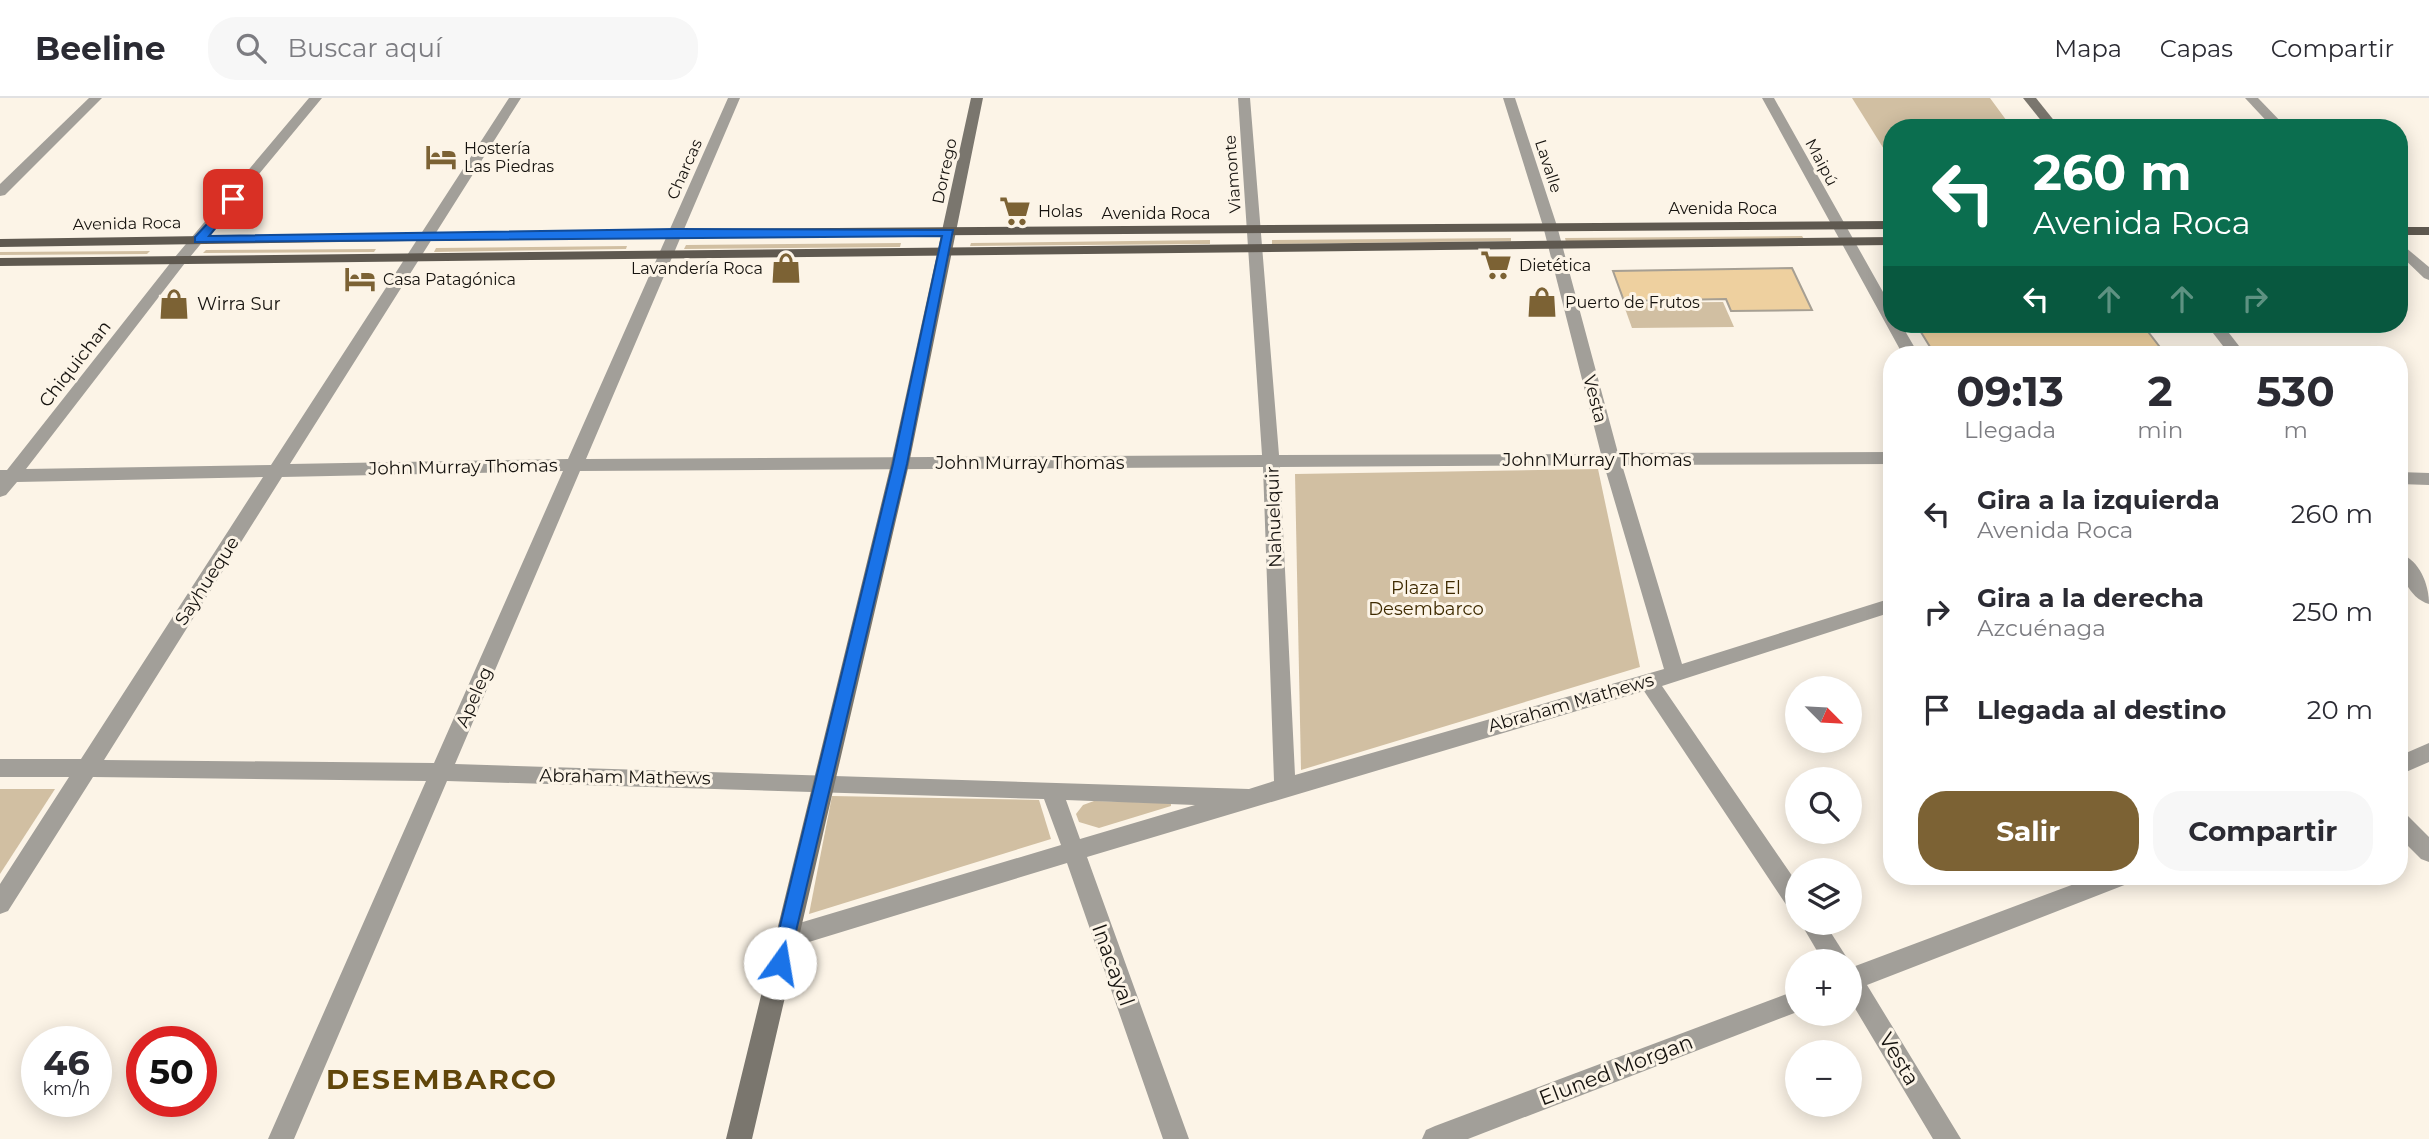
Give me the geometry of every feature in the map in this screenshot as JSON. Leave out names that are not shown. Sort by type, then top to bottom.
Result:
[{"type":"main road","name":"Dorrego","points":[[739,1139],[900,464],[977,98]]},
{"type":"main road","points":[[2029,98],[2046,119]]},
{"type":"main road","name":"Avenida Roca","points":[[1254,239],[1550,226],[1883,225]]},
{"type":"main road","points":[[2408,231],[2429,231]]},
{"type":"main road","name":"Avenida Roca","points":[[0,243],[675,233],[947,242]]},
{"type":"main road","name":"Avenida Roca","points":[[0,262],[666,255],[947,242],[1254,239],[1554,245],[1883,241]]},
{"type":"street","points":[[0,192],[96,98]]},
{"type":"street","name":"Chiquichan","points":[[0,491],[6,476],[180,260],[316,98]]},
{"type":"street","name":"Sayhueque","points":[[0,904],[515,98]]},
{"type":"street","name":"Charcas","points":[[666,255],[734,98]]},
{"type":"street","name":"Viamonte","points":[[1244,98],[1254,239]]},
{"type":"street","name":"Lavalle","points":[[1509,98],[1554,245]]},
{"type":"street","name":"Maipú","points":[[1768,98],[1846,242]]},
{"type":"street","points":[[2251,98],[2272,119]]},
{"type":"street","name":"Nahuelquir","points":[[1254,239],[1271,461],[1285,787]]},
{"type":"street","points":[[1846,242],[1883,307]]},
{"type":"street","name":"Vesta","points":[[1554,245],[1611,459],[1675,674]]},
{"type":"street","name":"Apeleg","points":[[281,1139],[666,255]]},
{"type":"street","points":[[2408,255],[2429,275]]},
{"type":"street","name":"John Murray Thomas","points":[[6,476],[575,465],[1883,458]]},
{"type":"street","points":[[2408,478],[2429,479]]},
{"type":"street","points":[[2408,571],[2429,597]]},
{"type":"street","name":"Abraham Mathews","points":[[786,938],[1285,787],[1675,674],[1883,608]]},
{"type":"street","points":[[1647,680],[1785,884]]},
{"type":"street","points":[[2408,762],[2429,752]]},
{"type":"street","name":"Abraham Mathews","points":[[0,768],[442,772],[822,782],[1249,798]]},
{"type":"street","name":"Inacayal","points":[[1052,790],[1176,1139]]},
{"type":"street","points":[[2408,831],[2429,852]]},
{"type":"street","points":[[1862,975],[2098,885]]},
{"type":"street","name":"Vesta","points":[[1862,999],[1948,1139]]},
{"type":"street","name":"Eluned Morgan","points":[[1435,1139],[1785,1006]]},
{"type":"green space","points":[[1852,98],[1990,98],[2005,119],[1883,119],[1883,148]]},
{"type":"green space","points":[[1802,236],[1804,239],[1566,242],[1565,238]]},
{"type":"green space","points":[[1511,238],[1511,241],[1272,244],[1272,240]]},
{"type":"green space","points":[[1210,240],[1210,244],[970,246],[971,243]]},
{"type":"green space","points":[[901,243],[900,247],[684,249],[686,245]]},
{"type":"green space","points":[[627,246],[626,249],[434,252],[436,248]]},
{"type":"green space","points":[[376,249],[374,252],[203,253],[206,250]]},
{"type":"green space","points":[[150,251],[147,254],[0,255],[0,252]]},
{"type":"green space","points":[[1723,302],[1734,327],[1632,328],[1623,303]]},
{"type":"green space","name":"Plaza El Desembarco","points":[[1598,469],[1640,667],[1301,770],[1295,474]]},
{"type":"green space","points":[[0,789],[55,789],[0,874]]},
{"type":"green space","points":[[832,796],[1039,800],[1051,839],[809,914]]},
{"type":"green space","points":[[1094,801],[1171,803],[1171,806],[1099,828],[1079,822],[1076,814],[1083,805]]},
{"type":"building","points":[[1792,268],[1812,310],[1731,311],[1726,299],[1624,301],[1613,271]]},
{"type":"building","points":[[1922,333],[2149,333],[2159,346],[1929,346]]},
{"type":"place","name":"Hostería Las Piedras","points":[[441,157]]},
{"type":"place","name":"Holas","points":[[1015,211]]},
{"type":"place","name":"Dietética","points":[[1496,265]]},
{"type":"place","name":"Lavandería Roca","points":[[786,268]]},
{"type":"place","name":"Casa Patagónica","points":[[360,279]]},
{"type":"place","name":"Puerto de Frutos","points":[[1542,302]]},
{"type":"place","name":"Wirra Sur","points":[[174,304]]},
{"type":"district","name":"DESEMBARCO","points":[[442,1079]]},
{"type":"route","points":[[233,199],[199,240],[949,232],[900,464],[780,963]]}]
